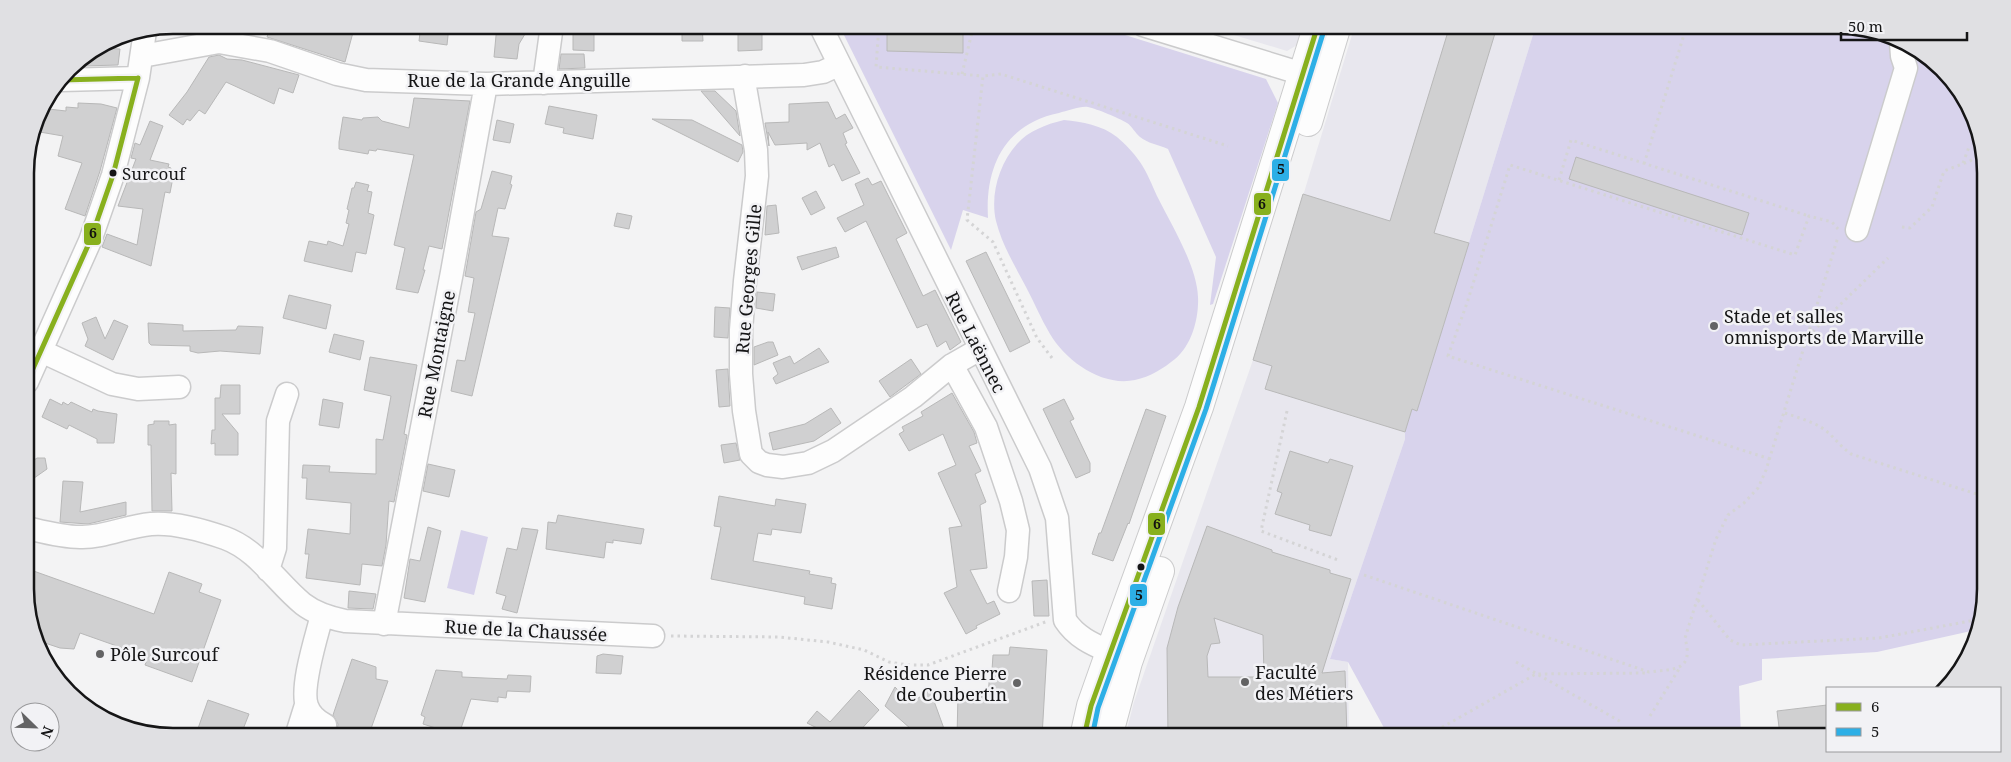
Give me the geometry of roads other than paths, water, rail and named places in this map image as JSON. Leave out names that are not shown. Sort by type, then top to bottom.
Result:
[{"type":"main road","points":[[1110,728],[1128,662],[1223,390],[1312,77],[1317,34]]},
{"type":"main road","points":[[1086,728],[1091,706],[1199,407],[1312,77],[1333,34]]},
{"type":"street","points":[[544,83],[551,34]]},
{"type":"street","name":"Rue Laënnec","points":[[824,34],[1040,468],[1057,518],[1065,620],[1071,630],[1085,640],[1110,652]]},
{"type":"street","points":[[1172,34],[1312,77]]},
{"type":"street","points":[[34,365],[90,241],[113,175],[138,78],[144,37]]},
{"type":"street","points":[[142,56],[214,37]]},
{"type":"street","name":"Rue de la Grande Anguille","points":[[214,37],[270,51],[337,74],[366,80],[486,84],[804,75],[823,72],[838,65]]},
{"type":"street","points":[[1858,230],[1906,68],[1901,49]]},
{"type":"street","name":"Rue Georges Gille","points":[[745,76],[745,87],[756,150],[755,200],[741,330],[744,411],[752,454],[759,462],[767,465],[783,466],[808,463],[833,452],[913,396],[952,365],[980,350]]},
{"type":"street","points":[[69,80],[138,78]]},
{"type":"street","name":"Rue Montaigne","points":[[384,624],[486,84]]},
{"type":"street","points":[[41,351],[112,384],[138,390],[179,387]]},
{"type":"street","points":[[952,365],[986,426],[1012,501],[1018,530],[1016,557],[1008,591]]},
{"type":"street","points":[[268,570],[275,548],[278,421],[287,394]]},
{"type":"street","name":"Rue de la Chaussée","points":[[34,529],[81,537],[151,524],[178,525],[226,538],[247,548],[302,604],[322,615],[345,621],[653,636]]},
{"type":"street","points":[[299,728],[306,705],[307,678],[322,615]]},
{"type":"street","points":[[306,705],[312,716],[318,722],[325,725]]},
{"type":"place","name":"Surcouf","points":[[113,173]]},
{"type":"place","name":"Stade et salles omnisports de Marville","points":[[1714,326]]},
{"type":"place","name":"Pôle Surcouf","points":[[100,654]]},
{"type":"place","name":"Faculté des Métiers","points":[[1245,682]]},
{"type":"place","name":"Résidence Pierre de Coubertin","points":[[1017,683]]}]
